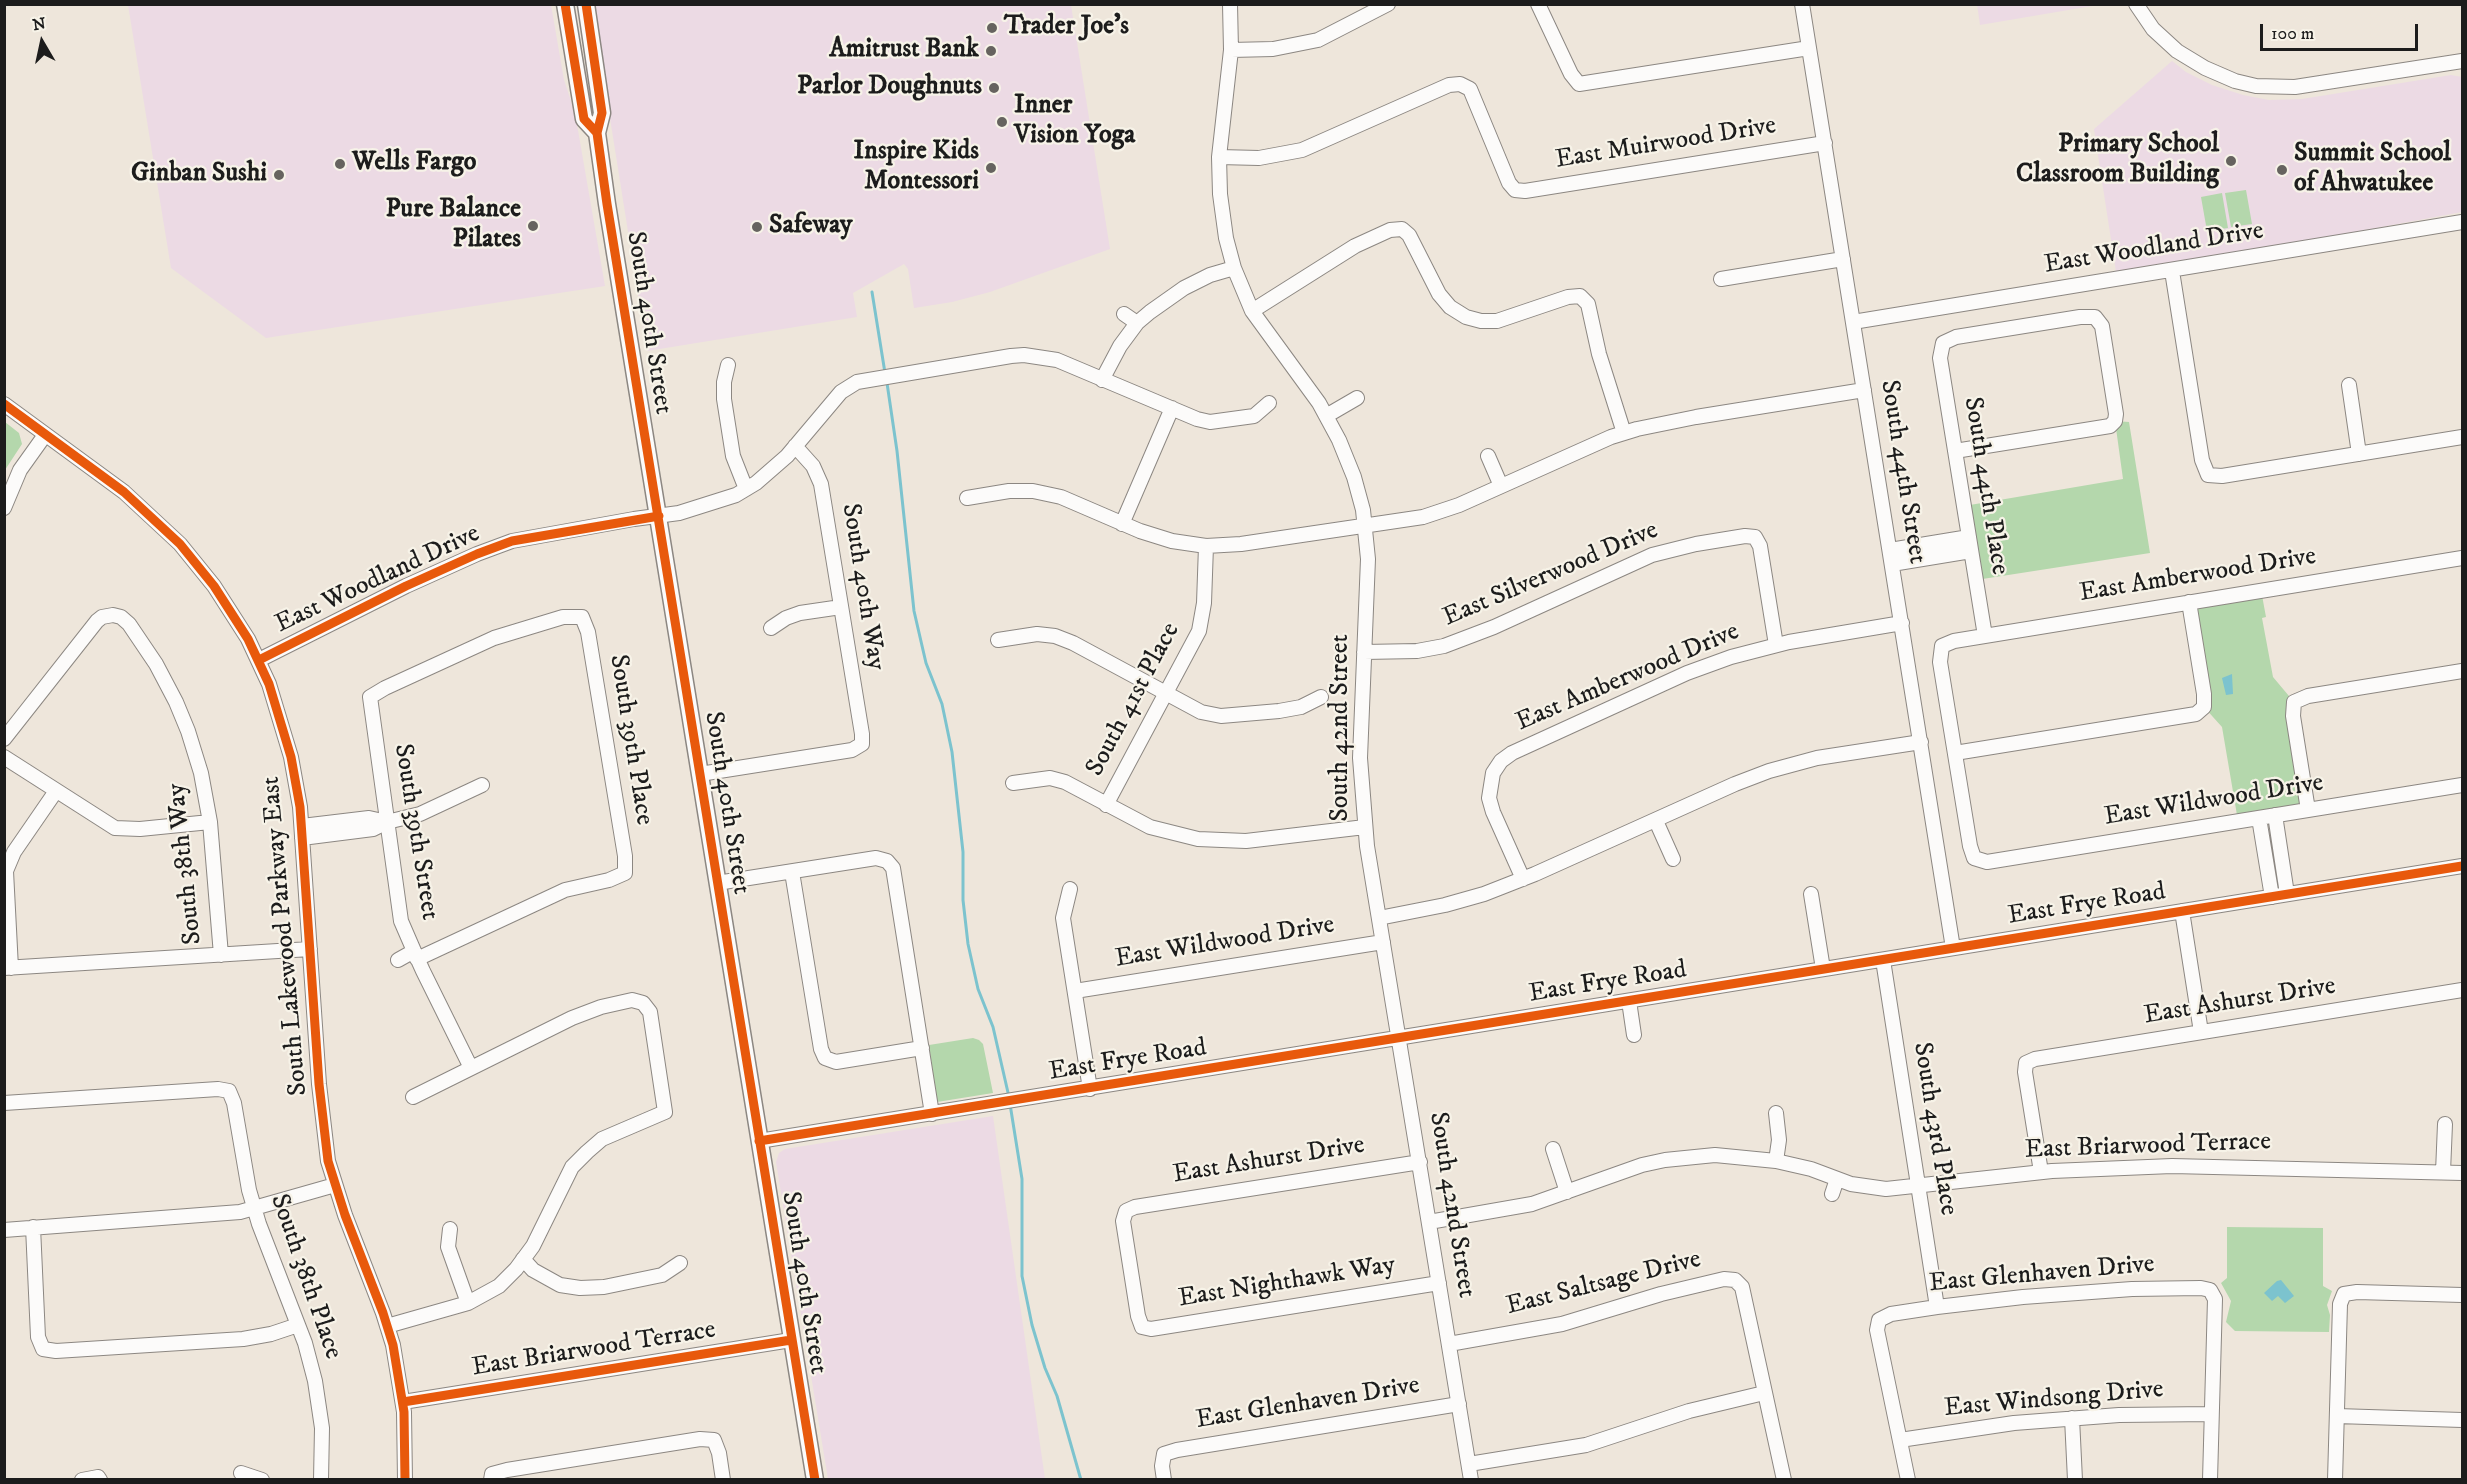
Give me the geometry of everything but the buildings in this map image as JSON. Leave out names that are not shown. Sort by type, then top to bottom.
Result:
[{"type":"main road","name":"South 40th Street","points":[[565,4],[584,119],[597,133]]},
{"type":"main road","name":"South 40th Street","points":[[586,4],[602,114],[597,133],[814,1479]]},
{"type":"street","name":"South 42nd Street","points":[[1230,4],[1231,50],[1220,157],[1222,217],[1234,268],[1252,310],[1326,416],[1344,450],[1354,477],[1365,527],[1368,559],[1360,758],[1365,827],[1471,1479]]},
{"type":"street","points":[[1231,50],[1273,49],[1318,40],[1388,4]]},
{"type":"street","points":[[1538,4],[1571,74],[1579,84],[1809,48]]},
{"type":"street","name":"South 44th Street","points":[[1802,4],[1953,948]]},
{"type":"street","points":[[2136,4],[2153,29],[2176,51],[2205,68],[2235,81],[2256,86],[2295,87],[2463,61]]},
{"type":"street","name":"East Muirwood Drive","points":[[1220,157],[1259,158],[1302,150],[1449,86],[1460,84],[1470,89],[1509,183],[1515,190],[1525,191],[1825,143]]},
{"type":"street","name":"East Woodland Drive","points":[[1853,322],[2463,222]]},
{"type":"street","points":[[1252,310],[1355,246],[1390,230],[1402,229],[1409,235],[1439,294],[1450,307],[1466,317],[1481,321],[1497,321],[1568,297],[1580,296],[1588,304],[1599,354],[1624,433]]},
{"type":"street","points":[[1721,279],[1843,259]]},
{"type":"street","points":[[1102,380],[1120,345],[1137,323],[1162,302],[1184,288],[1210,275],[1234,268]]},
{"type":"street","points":[[2172,271],[2202,460],[2208,474],[2222,476],[2463,437]]},
{"type":"street","points":[[1124,314],[1137,323]]},
{"type":"street","name":"South 44th Place","points":[[1955,451],[2110,426],[2115,421],[2116,414],[2102,326],[2095,317],[2080,317],[1956,337],[1944,343],[1940,358],[1971,551],[1985,636]]},
{"type":"street","name":"East Woodland Drive","points":[[258,660],[406,586],[503,544],[547,534],[696,510],[746,489],[787,456],[847,386],[876,378],[1024,355],[1057,360],[1197,419],[1218,422],[1254,416],[1269,403]]},
{"type":"street","points":[[728,365],[724,382],[724,399],[733,456],[746,489]]},
{"type":"street","points":[[2349,385],[2359,454]]},
{"type":"street","points":[[967,498],[1009,491],[1034,491],[1061,497],[1122,524],[1172,541],[1206,546],[1241,544],[1365,527],[1430,515],[1624,433],[1687,418],[1864,390]]},
{"type":"street","points":[[1326,416],[1357,398]]},
{"type":"street","name":"South Lakewood Parkway East","points":[[4,404],[124,492],[180,544],[214,586],[258,660],[279,713],[291,757],[302,832],[322,1120],[335,1185],[387,1326],[403,1402],[405,1479]]},
{"type":"street","points":[[1122,524],[1172,408]]},
{"type":"street","points":[[4,508],[20,471],[45,435]]},
{"type":"street","name":"South 40th Way","points":[[700,774],[852,750],[862,744],[821,484],[813,466],[795,446]]},
{"type":"street","points":[[1488,456],[1500,486]]},
{"type":"street","name":"East Silverwood Drive","points":[[1364,651],[1417,651],[1444,646],[1494,627],[1652,555],[1696,544],[1745,536],[1755,537],[1760,546],[1776,645]]},
{"type":"street","points":[[1890,550],[1969,537]]},
{"type":"street","points":[[1931,543],[1934,557]]},
{"type":"street","name":"South 41st Place","points":[[1106,805],[1199,631],[1204,603],[1206,546]]},
{"type":"street","points":[[1892,564],[1971,551]]},
{"type":"street","name":"East Amberwood Drive","points":[[1955,753],[1940,662],[1942,646],[1954,641],[2463,558]]},
{"type":"street","points":[[1955,753],[2196,714],[2204,706],[2204,694],[2189,602]]},
{"type":"street","points":[[771,628],[786,618],[841,607]]},
{"type":"street","name":"South 38th Way","points":[[4,739],[97,621],[102,617],[113,615],[121,617],[129,624],[164,677],[183,715],[201,773],[210,822],[220,954]]},
{"type":"street","name":"South 39th Street","points":[[471,1068],[401,921],[370,698],[385,688],[494,638],[563,617],[582,617]]},
{"type":"street","name":"South 39th Place","points":[[416,955],[565,890],[609,880],[625,873],[625,856],[588,632],[582,617]]},
{"type":"street","name":"East Amberwood Drive","points":[[1523,879],[1492,812],[1489,798],[1493,773],[1501,761],[1512,753],[1687,673],[1731,657],[1776,645],[1902,623]]},
{"type":"street","points":[[998,640],[1037,634],[1055,636],[1073,643],[1201,712],[1221,716],[1301,707],[1321,697]]},
{"type":"street","points":[[2308,810],[2293,716],[2294,702],[2308,696],[2463,671]]},
{"type":"street","points":[[1379,918],[1445,905],[1523,879],[1735,784],[1792,764],[1921,742]]},
{"type":"street","name":"East Wildwood Drive","points":[[1955,753],[1970,846],[1974,858],[1988,862],[2463,785]]},
{"type":"street","points":[[4,757],[116,828],[140,829],[210,822]]},
{"type":"street","points":[[1013,783],[1050,778],[1065,782],[1150,827],[1174,835],[1220,842],[1365,827]]},
{"type":"street","points":[[302,832],[373,829],[387,822],[420,814],[482,784]]},
{"type":"street","points":[[56,791],[14,852],[6,871],[8,968],[310,949]]},
{"type":"street","points":[[2275,815],[2287,894]]},
{"type":"street","points":[[2259,818],[2272,897]]},
{"type":"street","points":[[1656,821],[1673,859]]},
{"type":"street","points":[[2266,857],[2281,855]]},
{"type":"street","points":[[717,883],[876,858],[887,861],[893,868],[932,1114]]},
{"type":"street","name":"East Frye Road","points":[[759,1141],[2463,866]]},
{"type":"street","points":[[792,872],[821,1049],[825,1058],[836,1062],[922,1048]]},
{"type":"street","points":[[1070,889],[1063,918],[1090,1089]]},
{"type":"street","points":[[1811,894],[1824,969]]},
{"type":"street","points":[[2182,912],[2201,1032]]},
{"type":"street","name":"East Wildwood Drive","points":[[1075,991],[1383,942]]},
{"type":"street","points":[[398,960],[416,955]]},
{"type":"street","name":"South 43rd Place","points":[[1882,960],[1920,1185],[1937,1307]]},
{"type":"street","name":"East Ashurst Drive","points":[[2041,1172],[2025,1072],[2026,1063],[2036,1059],[2463,990]]},
{"type":"street","points":[[387,1326],[468,1303],[499,1286],[533,1246],[572,1167],[586,1152],[602,1139],[665,1112],[650,1012],[643,1003],[633,1000],[582,1015],[413,1097]]},
{"type":"street","name":"East Frye Road","points":[[1629,1001],[1634,1035]]},
{"type":"street","name":"South 38th Place","points":[[4,1103],[218,1089],[229,1091],[234,1103],[240,1144],[255,1208],[271,1259],[298,1324],[315,1381],[322,1428],[321,1479]]},
{"type":"street","points":[[1776,1113],[1779,1140],[1776,1161]]},
{"type":"street","points":[[2443,1172],[2445,1124]]},
{"type":"street","points":[[1553,1149],[1567,1192]]},
{"type":"street","name":"East Briarwood Terrace","points":[[1429,1222],[1508,1210],[1642,1165],[1665,1160],[1715,1155],[1776,1161],[1869,1188],[1886,1189],[2041,1172],[2203,1166],[2463,1173]]},
{"type":"street","name":"East Ashurst Drive","points":[[1142,1327],[1138,1316],[1123,1221],[1126,1211],[1135,1207],[1420,1162]]},
{"type":"street","points":[[1832,1194],[1837,1179]]},
{"type":"street","points":[[4,1230],[221,1215],[255,1208],[335,1185]]},
{"type":"street","points":[[33,1227],[38,1336],[43,1349],[56,1352],[243,1339],[272,1334],[298,1324]]},
{"type":"street","points":[[450,1229],[448,1247],[468,1303]]},
{"type":"street","points":[[523,1258],[534,1270],[560,1285],[580,1288],[604,1287],[662,1275],[680,1263]]},
{"type":"street","name":"East Saltsage Drive","points":[[1449,1344],[1562,1324],[1661,1294],[1724,1279],[1735,1280],[1742,1287],[1764,1394]]},
{"type":"street","name":"East Nighthawk Way","points":[[1142,1327],[1151,1329],[1439,1283]]},
{"type":"street","name":"East Glenhaven Drive","points":[[1900,1440],[1877,1330],[1879,1320],[1891,1314],[1937,1307],[2076,1292],[2178,1288],[2210,1290],[2215,1299],[2211,1414]]},
{"type":"street","points":[[2335,1479],[2340,1305],[2344,1294],[2357,1292],[2463,1295]]},
{"type":"street","name":"East Briarwood Terrace","points":[[403,1402],[791,1340]]},
{"type":"street","points":[[1469,1464],[1586,1445],[1689,1411],[1764,1394],[1784,1479]]},
{"type":"street","name":"East Glenhaven Drive","points":[[1164,1479],[1164,1454],[1177,1449],[1459,1404]]},
{"type":"street","points":[[2210,1479],[2211,1414]]},
{"type":"street","name":"East Windsong Drive","points":[[1900,1440],[2014,1423],[2072,1418],[2211,1414]]},
{"type":"street","points":[[2337,1416],[2463,1420]]},
{"type":"street","points":[[2072,1418],[2075,1479]]},
{"type":"street","points":[[491,1477],[507,1470],[700,1439],[714,1440],[723,1479]]},
{"type":"street","points":[[1900,1440],[1908,1479]]},
{"type":"street","points":[[242,1473],[262,1479]]},
{"type":"street","points":[[82,1479],[99,1478]]},
{"type":"shaded area","points":[[1977,4],[2098,4],[2098,5],[1980,25]]},
{"type":"shaded area","points":[[128,5],[551,5],[564,80],[575,113],[605,286],[266,338],[171,268]]},
{"type":"shaded area","points":[[592,5],[1071,5],[1110,249],[990,292],[952,302],[914,308],[908,269],[904,264],[853,293],[857,317],[647,351]]},
{"type":"shaded area","name":"Summit School of Ahwatukee","points":[[2172,61],[2186,72],[2212,85],[2269,100],[2302,99],[2451,75],[2462,77],[2462,212],[2116,272],[2094,129]]},
{"type":"shaded area","points":[[993,1116],[1045,1479],[828,1479],[776,1162],[779,1153],[785,1149]]},
{"type":"green space","points":[[2246,190],[2252,224],[2231,227],[2225,193]]},
{"type":"green space","points":[[2222,193],[2228,228],[2207,231],[2201,197]]},
{"type":"green space","points":[[2115,421],[2129,422],[2150,553],[1976,580],[1964,506],[2123,479]]},
{"type":"green space","points":[[5,422],[19,433],[22,444],[5,470]]},
{"type":"green space","points":[[2261,590],[2266,617],[2262,618],[2273,677],[2294,702],[2308,810],[2238,821],[2222,727],[2204,707],[2189,602]]},
{"type":"green space","points":[[973,1038],[983,1044],[993,1093],[937,1102],[929,1045]]},
{"type":"green space","points":[[2227,1227],[2323,1228],[2323,1286],[2332,1291],[2327,1305],[2330,1315],[2329,1332],[2235,1331],[2226,1322],[2231,1301],[2221,1283],[2227,1278]]},
{"type":"water","points":[[2232,674],[2233,694],[2226,695],[2222,678]]},
{"type":"water","points":[[2281,1280],[2294,1296],[2285,1303],[2278,1296],[2272,1301],[2264,1293]]},
{"type":"waterway","points":[[872,292],[885,373]]},
{"type":"waterway","points":[[887,383],[897,451],[914,611],[926,663],[942,704],[952,752],[963,852],[963,900],[968,944],[978,989],[993,1027],[1009,1097]]},
{"type":"waterway","points":[[1010,1104],[1022,1179],[1022,1276],[1032,1325],[1045,1368],[1057,1396],[1081,1480]]},
{"type":"cycle path","points":[[565,4],[584,119],[597,133]]},
{"type":"cycle path","points":[[586,4],[602,113],[597,133],[607,204],[815,1480]]},
{"type":"cycle path","points":[[4,404],[124,492],[180,544],[214,586],[248,639],[269,684],[291,757],[300,807],[319,1084],[328,1161],[345,1215],[393,1345],[404,1412],[405,1480]]},
{"type":"cycle path","points":[[259,660],[406,586],[512,541],[659,516]]},
{"type":"cycle path","points":[[759,1141],[2462,866]]},
{"type":"cycle path","points":[[403,1402],[791,1340]]},
{"type":"place","name":"Trader Joe's","points":[[992,28]]},
{"type":"place","name":"Amitrust Bank","points":[[991,51]]},
{"type":"place","name":"Parlor Doughnuts","points":[[994,88]]},
{"type":"place","name":"Inner Vision Yoga","points":[[1002,122]]},
{"type":"place","name":"Primary School Classroom Building","points":[[2231,161]]},
{"type":"place","name":"Wells Fargo","points":[[340,164]]},
{"type":"place","name":"Inspire Kids Montessori","points":[[991,168]]},
{"type":"place","name":"Summit School of Ahwatukee","points":[[2282,170]]},
{"type":"place","name":"Ginban Sushi","points":[[279,175]]},
{"type":"place","name":"Pure Balance Pilates","points":[[533,226]]},
{"type":"place","name":"Safeway","points":[[757,227]]}]
